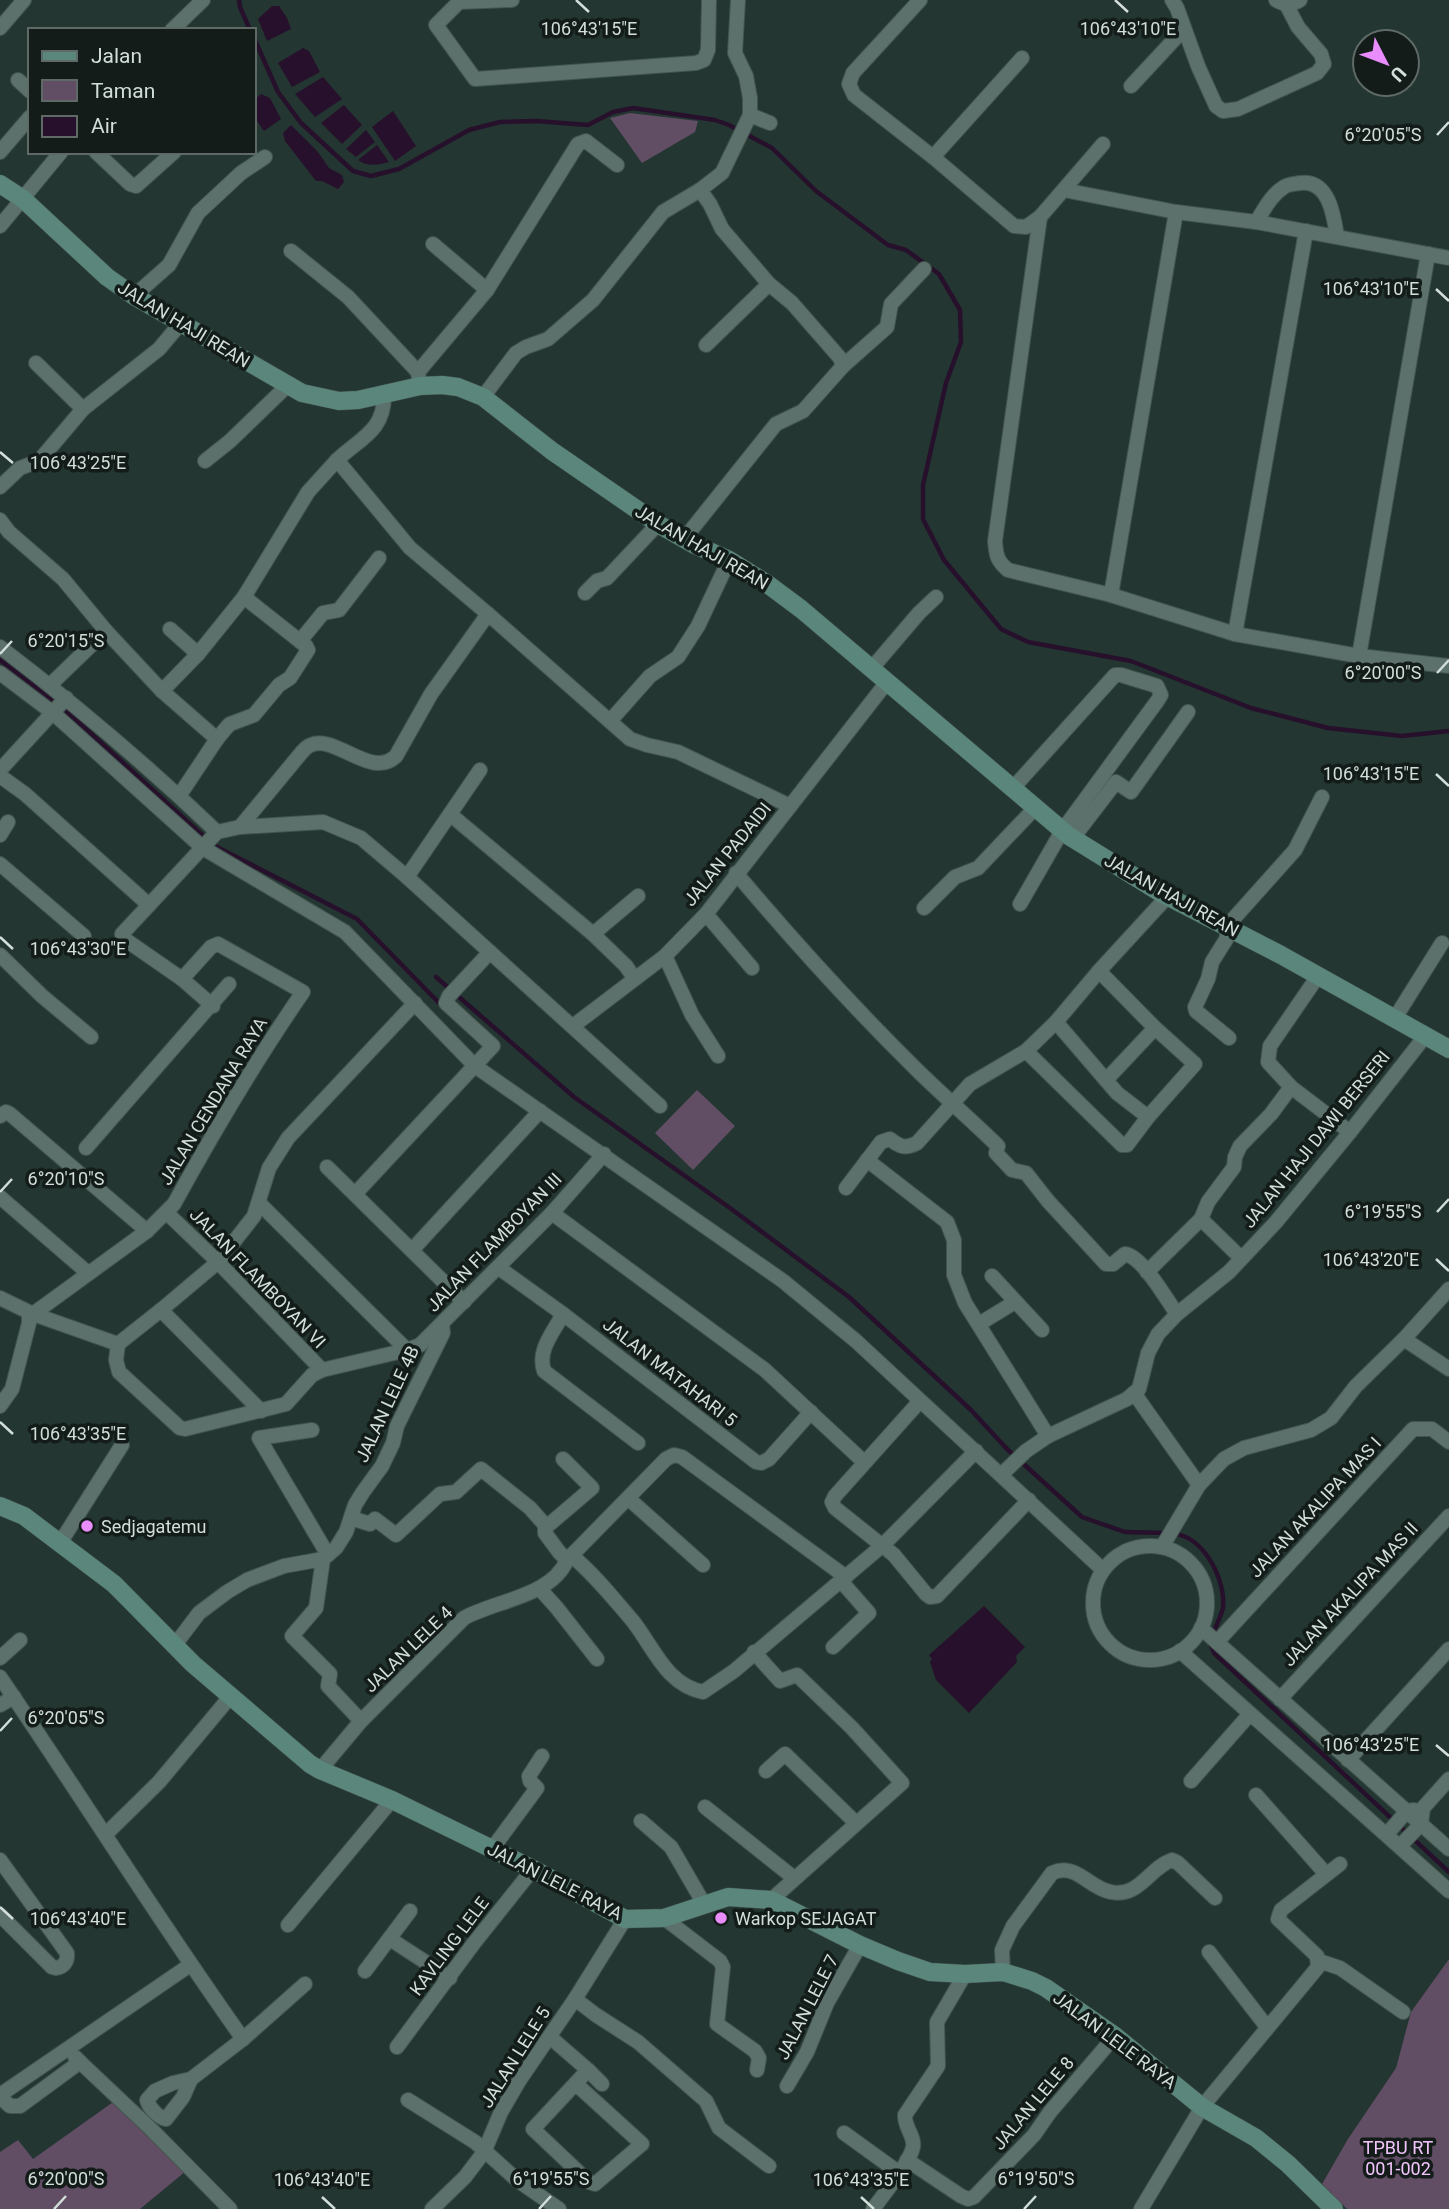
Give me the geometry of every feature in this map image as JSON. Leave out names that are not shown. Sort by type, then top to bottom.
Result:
[{"type":"street","points":[[2,21],[24,0]]},
{"type":"street","points":[[180,27],[203,0]]},
{"type":"street","points":[[512,0],[459,2],[436,25],[475,79],[696,63],[704,60],[709,50],[709,0]]},
{"type":"street","points":[[482,397],[516,353],[548,339],[593,300],[663,212],[722,173],[745,126],[750,98],[746,76],[735,53],[738,0]]},
{"type":"street","points":[[920,0],[853,73],[849,84],[854,95],[1014,226],[1026,227],[1040,217],[1103,144]]},
{"type":"street","points":[[1172,0],[1216,106],[1223,111],[1238,109],[1317,73],[1324,64],[1321,54],[1298,27],[1287,1]]},
{"type":"street","points":[[1131,86],[1184,29]]},
{"type":"street","points":[[933,157],[1023,58]]},
{"type":"street","points":[[18,80],[28,89]]},
{"type":"street","points":[[0,152],[28,119]]},
{"type":"street","points":[[745,126],[770,123]]},
{"type":"street","points":[[291,251],[348,297],[419,379],[487,290],[578,144],[586,141],[617,165]]},
{"type":"street","points":[[0,226],[59,154]]},
{"type":"street","points":[[98,154],[130,184],[136,186],[172,154]]},
{"type":"street","points":[[134,296],[169,265],[198,213],[241,173],[265,157]]},
{"type":"street","points":[[1256,222],[1273,196],[1286,185],[1306,182],[1321,190],[1332,207],[1337,237]]},
{"type":"street","name":"JALAN HAJI REAN","points":[[0,184],[28,192],[107,277],[134,296],[302,393],[340,401],[384,394],[419,379],[458,387],[482,397],[552,451],[658,524],[729,560],[783,596],[1068,834],[1167,897],[1318,975],[1449,1049]]},
{"type":"street","points":[[700,190],[722,229],[769,284],[792,303],[840,358],[843,366]]},
{"type":"street","points":[[1064,190],[1176,212],[1256,222],[1449,258]]},
{"type":"street","points":[[1111,595],[1176,212]]},
{"type":"street","points":[[1040,217],[995,541],[996,555],[1000,563],[1008,570],[1111,595],[1235,634],[1359,656],[1449,666]]},
{"type":"street","points":[[1235,634],[1306,231]]},
{"type":"street","points":[[433,244],[487,290]]},
{"type":"street","points":[[1359,656],[1428,254]]},
{"type":"street","points":[[684,539],[776,424],[803,411],[843,366],[887,327],[891,304],[924,269]]},
{"type":"street","points":[[706,345],[769,284]]},
{"type":"street","points":[[0,487],[20,468],[39,461],[83,409],[159,349],[180,324]]},
{"type":"street","points":[[36,363],[83,409]]},
{"type":"street","points":[[205,461],[288,384]]},
{"type":"street","points":[[162,691],[198,654],[244,597],[308,492],[337,460],[376,426],[385,407],[384,394]]},
{"type":"street","points":[[337,460],[410,548],[630,739],[647,746],[678,752],[790,806]]},
{"type":"street","points":[[584,593],[597,581],[607,578],[658,524]]},
{"type":"street","points":[[3,532],[63,579],[106,631],[162,691],[217,739]]},
{"type":"street","points":[[179,796],[230,724],[254,715],[279,685],[290,678],[304,645],[323,612],[339,610],[379,558]]},
{"type":"street","points":[[610,721],[650,676],[678,657],[698,626],[729,560]]},
{"type":"street","points":[[244,597],[304,645]]},
{"type":"street","points":[[872,668],[936,597]]},
{"type":"street","points":[[240,827],[311,744],[322,743],[380,765],[390,762],[431,694],[488,614]]},
{"type":"street","points":[[170,629],[198,654]]},
{"type":"street","points":[[51,685],[106,631]]},
{"type":"street","points":[[0,647],[51,685],[60,705],[210,840],[345,932],[475,1066],[783,1281],[856,1341],[1103,1570]]},
{"type":"street","points":[[0,673],[60,705],[179,796],[210,840]]},
{"type":"street","points":[[1013,788],[1115,675],[1157,686],[1161,695],[1158,700],[1020,904]]},
{"type":"street","name":"JALAN PADAIDI","points":[[573,1026],[665,956],[706,914],[887,682]]},
{"type":"street","points":[[0,770],[60,705]]},
{"type":"street","points":[[1068,834],[1116,782],[1131,792],[1188,712]]},
{"type":"street","points":[[407,877],[452,815],[480,770]]},
{"type":"street","points":[[0,776],[25,794],[149,905]]},
{"type":"street","points":[[1229,1038],[1196,1011],[1195,1007],[1209,979],[1212,962],[1227,938],[1227,926],[1296,849],[1322,797]]},
{"type":"street","points":[[924,908],[955,877],[978,868],[1036,807]]},
{"type":"street","points":[[452,815],[593,934],[626,966],[634,978]]},
{"type":"street","points":[[213,1006],[182,979],[123,938],[122,934],[210,840],[240,827],[323,822],[361,838],[660,1106]]},
{"type":"street","points":[[0,864],[84,936]]},
{"type":"street","points":[[736,873],[864,1015],[921,1074],[998,1146],[996,1153],[1012,1170],[1026,1173],[1106,1264],[1113,1264],[1125,1254],[1129,1254],[1147,1272],[1177,1314]]},
{"type":"street","points":[[593,934],[638,895]]},
{"type":"street","points":[[846,1188],[881,1142],[890,1139],[900,1147],[908,1148],[917,1143],[970,1084],[1026,1051],[1056,1022],[1098,971],[1167,897]]},
{"type":"street","points":[[706,914],[752,968]]},
{"type":"street","points":[[1395,1018],[1442,943]]},
{"type":"street","name":"JALAN CENDANA RAYA","points":[[31,1314],[147,1231],[167,1213],[227,1111],[303,992],[218,944],[211,947],[182,979]]},
{"type":"street","points":[[355,1194],[493,1046],[447,1005],[453,992],[490,952]]},
{"type":"street","points":[[0,955],[42,996],[91,1037]]},
{"type":"street","points":[[665,956],[692,1016],[718,1056]]},
{"type":"street","points":[[1026,1051],[1125,1146],[1195,1064],[1098,971]]},
{"type":"street","points":[[1318,975],[1270,1046],[1268,1062],[1292,1087],[1350,1132]]},
{"type":"street","points":[[86,1147],[229,985]]},
{"type":"street","points":[[407,1350],[322,1370],[312,1376],[286,1404],[185,1429],[180,1428],[119,1372],[116,1360],[118,1344],[218,1262],[254,1216],[269,1168],[288,1138],[415,1003]]},
{"type":"street","points":[[1056,1022],[1117,1093],[1147,1117]]},
{"type":"street","points":[[1106,1080],[1155,1028]]},
{"type":"street","name":"JALAN HAJI DAWI BERSERI","points":[[1134,1393],[1139,1389],[1148,1353],[1158,1334],[1177,1314],[1229,1272],[1290,1207],[1426,1035]]},
{"type":"street","points":[[1147,1272],[1201,1219],[1208,1202],[1234,1167],[1240,1146],[1292,1087]]},
{"type":"street","points":[[412,1250],[540,1111]]},
{"type":"street","points":[[0,1116],[6,1112],[10,1114],[147,1231]]},
{"type":"street","name":"JALAN FLAMBOYAN III","points":[[407,1350],[420,1345],[499,1268],[604,1154]]},
{"type":"street","points":[[867,1160],[947,1222],[954,1240],[954,1275],[965,1303],[1048,1436]]},
{"type":"street","points":[[327,1167],[464,1302]]},
{"type":"street","points":[[0,1197],[88,1273]]},
{"type":"street","points":[[259,1203],[407,1350]]},
{"type":"street","name":"JALAN FLAMBOYAN VI","points":[[167,1213],[322,1370]]},
{"type":"street","points":[[552,1213],[765,1370],[864,1462]]},
{"type":"street","points":[[1201,1219],[1241,1258]]},
{"type":"street","name":"JALAN MATAHARI 5","points":[[499,1268],[756,1462],[769,1459],[811,1412]]},
{"type":"street","points":[[992,1276],[1042,1330]]},
{"type":"street","points":[[1166,1539],[1196,1569],[1205,1588],[1207,1608],[1201,1628],[1192,1641],[1180,1651],[1159,1659],[1137,1659],[1116,1650],[1101,1634],[1093,1613],[1094,1590],[1103,1570],[1119,1555],[1166,1539],[1199,1485],[1232,1453],[1311,1430],[1331,1418],[1356,1386],[1404,1339],[1449,1289]]},
{"type":"street","points":[[0,1298],[31,1314],[118,1344]]},
{"type":"street","points":[[979,1324],[1015,1302]]},
{"type":"street","points":[[161,1310],[261,1411]]},
{"type":"street","points":[[0,1406],[12,1389],[31,1314]]},
{"type":"street","points":[[563,1314],[542,1352],[544,1371],[638,1443]]},
{"type":"street","name":"JALAN LELE 4B","points":[[326,1557],[346,1532],[363,1492],[382,1466],[393,1443],[397,1426],[443,1333],[442,1324]]},
{"type":"street","points":[[1404,1339],[1449,1369]]},
{"type":"street","points":[[1001,1475],[1026,1451],[1048,1436],[1127,1399],[1134,1393],[1199,1485]]},
{"type":"street","points":[[920,1401],[864,1462],[832,1502],[835,1508],[883,1545],[926,1594],[930,1597],[937,1596],[1028,1500]]},
{"type":"street","name":"JALAN AKALIPA MAS I","points":[[1217,1642],[1413,1429],[1432,1429],[1449,1442]]},
{"type":"street","points":[[312,1430],[259,1438],[326,1557],[316,1608],[292,1636],[330,1674],[328,1686],[361,1721]]},
{"type":"street","points":[[60,1543],[122,1445]]},
{"type":"street","points":[[351,1518],[370,1524],[375,1519],[396,1535],[440,1494],[456,1492],[481,1469],[530,1508],[545,1525],[545,1533],[559,1552],[583,1565],[634,1622],[674,1678],[696,1691],[703,1692],[734,1671],[883,1545],[976,1451]]},
{"type":"street","name":"JALAN LELE 4","points":[[320,1770],[361,1721],[464,1618],[525,1596],[539,1588],[563,1569],[570,1558],[666,1459],[674,1455],[682,1457],[844,1579],[869,1613],[833,1647]]},
{"type":"street","points":[[545,1528],[592,1488],[563,1459]]},
{"type":"street","points":[[629,1499],[703,1565]]},
{"type":"street","name":"JALAN LELE RAYA","points":[[0,1506],[24,1516],[114,1584],[174,1646],[230,1697],[320,1770],[392,1800],[533,1869],[625,1919],[663,1918],[728,1897],[771,1900],[860,1945],[930,1972],[1003,1972],[1032,1981],[1115,2036],[1202,2107],[1256,2138],[1289,2164],[1334,2209]]},
{"type":"street","name":"JALAN AKALIPA MAS II","points":[[1280,1699],[1449,1516]]},
{"type":"street","points":[[174,1646],[199,1613],[247,1580],[284,1566],[326,1557]]},
{"type":"street","points":[[539,1588],[597,1659]]},
{"type":"street","points":[[1201,1628],[1449,1849]]},
{"type":"street","points":[[0,1658],[20,1640]]},
{"type":"street","points":[[1348,1760],[1449,1650]]},
{"type":"street","points":[[1180,1651],[1449,1891]]},
{"type":"street","points":[[754,1653],[780,1681],[797,1675],[852,1728],[902,1783],[771,1900]]},
{"type":"street","points":[[0,1677],[190,1965],[243,2039]]},
{"type":"street","points":[[0,1705],[14,1697]]},
{"type":"street","points":[[106,1834],[159,1782],[230,1697]]},
{"type":"street","points":[[1191,1781],[1251,1714]]},
{"type":"street","points":[[766,1771],[785,1754],[856,1823]]},
{"type":"street","points":[[492,1849],[537,1788],[529,1776],[542,1756]]},
{"type":"street","points":[[1400,1846],[1420,1824],[1423,1808],[1449,1780]]},
{"type":"street","points":[[1256,1795],[1326,1874]]},
{"type":"street","points":[[288,1925],[392,1800]]},
{"type":"street","points":[[705,1807],[794,1878]]},
{"type":"street","points":[[1387,1834],[1407,1811],[1423,1808]]},
{"type":"street","points":[[641,1821],[671,1847],[704,1904]]},
{"type":"street","points":[[0,1860],[67,1953],[64,1965],[52,1967],[0,1915]]},
{"type":"street","points":[[1003,1972],[1002,1950],[1013,1926],[1052,1872],[1060,1869],[1069,1869],[1103,1890],[1113,1893],[1128,1892],[1138,1887],[1163,1863],[1172,1860],[1215,1898]]},
{"type":"street","points":[[1141,2209],[1202,2107],[1318,1967],[1317,1956],[1278,1919],[1280,1910],[1340,1864]]},
{"type":"street","name":"KAVLING LELE","points":[[397,2046],[533,1869]]},
{"type":"street","points":[[365,1971],[410,1911]]},
{"type":"street","points":[[663,1918],[720,1961],[723,1967],[717,2024],[755,2051],[759,2058],[757,2070]]},
{"type":"street","name":"JALAN LELE 5","points":[[432,2209],[465,2177],[484,2152],[506,2102],[625,1919]]},
{"type":"street","points":[[390,1939],[450,1978]]},
{"type":"street","name":"JALAN LELE 7","points":[[787,2086],[807,2052],[827,2003],[860,1945]]},
{"type":"street","points":[[1209,1952],[1267,2027]]},
{"type":"street","points":[[1319,1961],[1340,1968],[1403,2012]]},
{"type":"street","points":[[80,2062],[20,2106],[10,2106],[0,2096],[190,1965]]},
{"type":"street","points":[[873,2209],[913,2148],[905,2115],[938,2066],[937,2022],[964,1974]]},
{"type":"street","points":[[191,2079],[243,2039],[305,1984]]},
{"type":"street","points":[[575,1999],[638,2042],[706,2101],[719,2128],[769,2166]]},
{"type":"street","name":"JALAN LELE 8","points":[[903,2166],[961,2196],[968,2199],[975,2197],[1034,2135],[1050,2112],[1115,2036]]},
{"type":"street","points":[[550,2037],[602,2084]]},
{"type":"street","points":[[67,2048],[230,2209]]},
{"type":"street","points":[[576,2084],[642,2144],[595,2184],[589,2182],[533,2129],[588,2070]]},
{"type":"street","points":[[408,2100],[475,2142],[517,2179],[559,2209]]},
{"type":"street","points":[[844,2133],[903,2166]]},
{"type":"green space","points":[[630,113],[698,121],[695,132],[642,163],[610,118]]},
{"type":"green space","points":[[697,1090],[735,1126],[693,1170],[655,1133]]},
{"type":"green space","name":"TPBU RT 001-002","points":[[1449,1959],[1449,2209],[1347,2209],[1322,2184],[1348,2139],[1396,2068],[1411,2012]]},
{"type":"green space","points":[[116,2100],[186,2171],[140,2209],[0,2209],[0,2152],[18,2140],[33,2159]]},
{"type":"water","points":[[272,6],[279,6],[291,29],[267,41],[258,19]]},
{"type":"water","points":[[303,48],[309,51],[320,72],[292,87],[278,63]]},
{"type":"water","points":[[323,77],[342,99],[315,117],[295,94]]},
{"type":"water","points":[[261,94],[270,98],[281,119],[264,131],[256,120],[256,98]]},
{"type":"water","points":[[344,105],[362,125],[342,144],[321,123]]},
{"type":"water","points":[[393,111],[416,146],[395,161],[372,127]]},
{"type":"water","points":[[291,125],[318,152],[329,168],[342,175],[344,182],[338,189],[316,181],[285,141],[283,133]]},
{"type":"water","points":[[366,130],[375,142],[356,157],[346,149]]},
{"type":"water","points":[[377,145],[389,162],[377,165],[358,160]]},
{"type":"water","points":[[984,1606],[1025,1647],[1016,1656],[1017,1662],[969,1713],[936,1680],[929,1655]]},
{"type":"waterway","points":[[239,0],[249,28]]},
{"type":"waterway","points":[[256,42],[278,92],[301,123],[353,171],[371,176],[399,169],[469,130],[500,122],[536,121],[588,125],[613,112],[633,108],[715,120],[772,148],[816,191],[888,245],[906,250],[939,274],[960,310],[961,342],[946,383],[923,485],[923,519],[944,560],[1001,629],[1028,642],[1131,661],[1251,708],[1328,728],[1402,736],[1449,731]]},
{"type":"waterway","points":[[0,660],[64,709],[213,845],[357,919],[442,1006]]},
{"type":"waterway","points":[[436,977],[574,1097],[849,1297],[1082,1517],[1125,1532],[1166,1533]]},
{"type":"waterway","points":[[1175,1534],[1186,1537],[1204,1551],[1217,1573],[1223,1608],[1213,1634]]},
{"type":"waterway","points":[[1210,1643],[1214,1653],[1449,1872]]},
{"type":"place","name":"Sedjagatemu","points":[[87,1526]]},
{"type":"place","name":"Warkop SEJAGAT","points":[[721,1918]]}]
